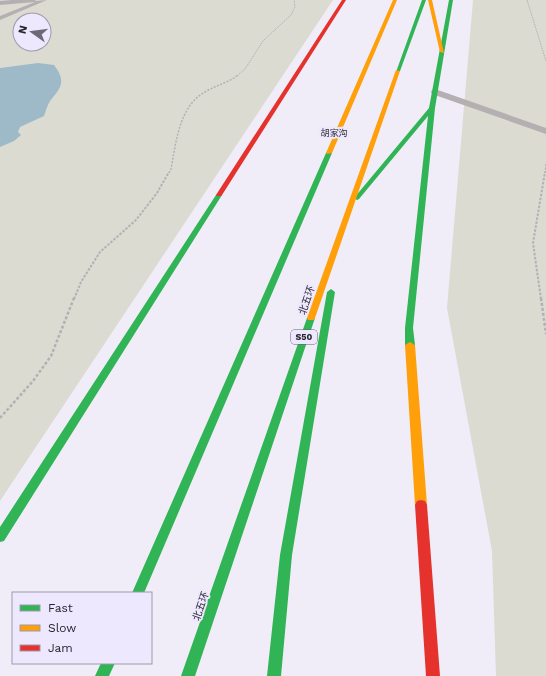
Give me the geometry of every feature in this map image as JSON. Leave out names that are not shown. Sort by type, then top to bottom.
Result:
[{"type":"main road","points":[[0,537],[344,0]]},
{"type":"main road","points":[[138,592],[396,0]]},
{"type":"main road","name":"北五环","points":[[188,676],[342,227],[424,0]]},
{"type":"main road","points":[[430,0],[442,52]]},
{"type":"main road","points":[[434,676],[409,328],[432,108],[451,0]]},
{"type":"main road","points":[[348,210],[432,108]]},
{"type":"main road","points":[[274,676],[286,555],[342,227]]},
{"type":"main road","points":[[102,676],[108,664]]},
{"type":"lane","points":[[0,3],[33,0]]},
{"type":"lane","points":[[0,19],[44,0]]},
{"type":"lane","points":[[435,92],[546,132]]},
{"type":"path","points":[[0,418],[33,381],[52,356],[81,282],[100,252],[136,220],[157,193],[171,169],[178,134],[183,118],[191,103],[204,92],[230,81],[245,69],[263,41],[290,15],[295,7],[294,0]]},
{"type":"path","points":[[527,0],[546,61]]},
{"type":"path","points":[[546,164],[533,243],[546,334]]},
{"type":"shaded area","points":[[0,0],[333,0],[0,501]]},
{"type":"shaded area","points":[[473,0],[546,0],[546,676],[496,676],[492,551],[447,308]]},
{"type":"water","points":[[38,63],[54,65],[60,75],[60,88],[50,101],[44,116],[20,127],[18,132],[21,135],[14,141],[0,147],[0,68]]},
{"type":"traffic: fast","points":[[398,71],[424,0]]},
{"type":"traffic: fast","points":[[410,345],[409,328],[432,108],[451,0]]},
{"type":"traffic: fast","points":[[357,198],[432,108]]},
{"type":"traffic: fast","points":[[138,592],[329,153]]},
{"type":"traffic: fast","points":[[0,537],[219,195]]},
{"type":"traffic: fast","points":[[274,676],[286,555],[331,292]]},
{"type":"traffic: fast","points":[[188,676],[311,318]]},
{"type":"traffic: fast","points":[[102,676],[108,664]]},
{"type":"traffic: slow","points":[[329,153],[395,0]]},
{"type":"traffic: slow","points":[[430,0],[442,52]]},
{"type":"traffic: slow","points":[[311,318],[398,71]]},
{"type":"traffic: slow","points":[[410,345],[421,505]]},
{"type":"traffic: jam","points":[[219,195],[344,0]]},
{"type":"traffic: jam","points":[[421,505],[433,676]]},
{"type":"district","name":"胡家沟","points":[[334,133]]}]
